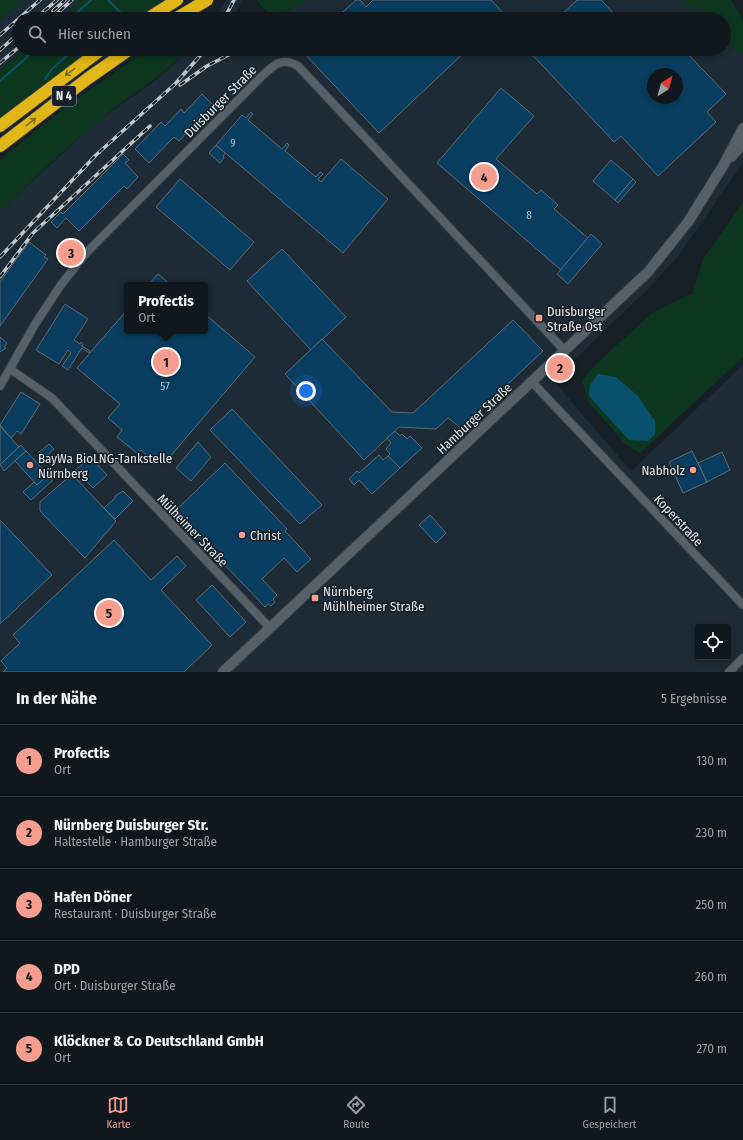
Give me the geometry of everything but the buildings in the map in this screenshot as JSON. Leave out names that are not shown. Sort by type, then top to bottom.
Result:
[{"type":"highway","points":[[158,12],[177,0]]},
{"type":"highway","points":[[187,12],[208,0]]},
{"type":"highway","name":"N 4","points":[[0,126],[93,56]]},
{"type":"highway","name":"N 4","points":[[0,146],[87,79],[120,56]]},
{"type":"street","name":"Duisburger Straße","points":[[0,386],[34,326],[60,286],[87,252],[256,81],[276,64],[283,62],[290,62],[298,66],[565,351]]},
{"type":"street","name":"Hamburger Straße","points":[[223,672],[638,282],[661,258],[688,222],[723,166],[743,128]]},
{"type":"street","name":"Hamburger Straße","points":[[723,166],[743,144]]},
{"type":"street","name":"Mülheimer Straße","points":[[10,369],[52,398],[270,628]]},
{"type":"street","name":"Koperstraße","points":[[532,382],[743,605]]},
{"type":"street","points":[[729,672],[743,658]]},
{"type":"shaded area","points":[[24,0],[81,0],[67,12],[12,12],[12,56],[16,56],[0,70],[0,21]]},
{"type":"shaded area","points":[[226,0],[243,0],[236,12],[219,12]]},
{"type":"shaded area","points":[[307,0],[683,0],[697,12],[286,12]]},
{"type":"shaded area","points":[[731,45],[743,57],[743,163],[679,255],[649,288],[553,380],[631,471],[743,365],[743,672],[0,672],[0,211],[95,123],[153,82],[181,56],[731,56]]},
{"type":"green space","points":[[0,0],[24,0],[0,21]]},
{"type":"green space","points":[[81,0],[164,0],[146,12],[67,12]]},
{"type":"green space","points":[[257,0],[307,0],[285,12],[266,12]]},
{"type":"green space","points":[[683,0],[731,0],[743,21],[743,57],[731,45],[731,12],[697,12]]},
{"type":"green space","points":[[16,56],[82,56],[0,120],[0,70]]},
{"type":"green space","points":[[138,56],[181,56],[154,80],[107,114],[83,134],[0,211],[0,160],[65,107]]},
{"type":"green space","points":[[743,202],[743,357],[640,453],[626,445],[588,401],[582,381],[591,369],[652,313],[693,293],[703,259]]},
{"type":"water","points":[[598,374],[616,377],[638,396],[655,421],[655,434],[648,441],[629,440],[589,396],[590,385]]},
{"type":"waterway","points":[[78,12],[91,0]]},
{"type":"waterway","points":[[108,0],[120,12]]},
{"type":"waterway","points":[[0,81],[28,56]]},
{"type":"waterway","points":[[45,79],[50,71],[66,56]]},
{"type":"railway","points":[[26,12],[40,0]]},
{"type":"railway","points":[[43,12],[57,0]]},
{"type":"railway","points":[[53,11],[65,0]]},
{"type":"railway","points":[[59,12],[72,0]]},
{"type":"railway","points":[[228,12],[234,0]]},
{"type":"railway","points":[[0,35],[12,24]]},
{"type":"railway","points":[[0,50],[12,39]]},
{"type":"railway","points":[[0,63],[12,53]]},
{"type":"railway","points":[[0,257],[96,155],[175,84],[200,56]]},
{"type":"railway","points":[[180,85],[207,66],[226,56]]},
{"type":"railway","points":[[0,277],[33,233],[150,126]]},
{"type":"place","name":"DPD","points":[[484,177]]},
{"type":"place","name":"Hafen Döner","points":[[71,253]]},
{"type":"place","name":"Duisburger Straße Ost","points":[[539,318]]},
{"type":"place","name":"Profectis","points":[[166,362]]},
{"type":"place","name":"Nürnberg Duisburger Str.","points":[[560,368]]},
{"type":"place","name":"BayWa BioLNG-Tankstelle Nürnberg","points":[[30,465]]},
{"type":"place","name":"Nabholz","points":[[693,470]]},
{"type":"place","name":"Christ","points":[[242,535]]},
{"type":"place","name":"Nürnberg Mühlheimer Straße","points":[[315,598]]},
{"type":"place","name":"Klöckner & Co Deutschland GmbH","points":[[109,613]]}]
